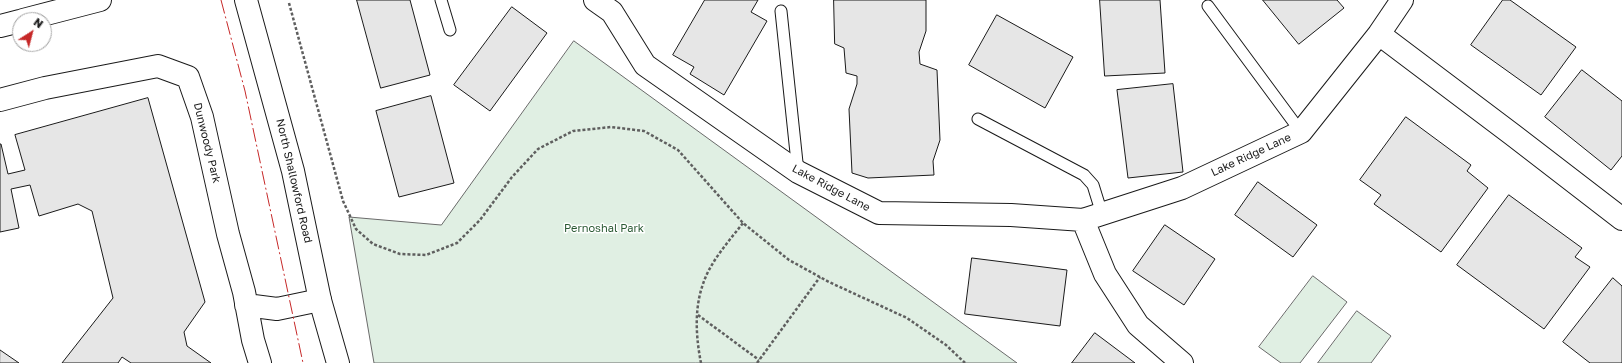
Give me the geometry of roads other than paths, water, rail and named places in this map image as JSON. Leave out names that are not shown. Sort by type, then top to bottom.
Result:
[{"type":"street","points":[[52,12],[100,0]]},
{"type":"street","name":"North Shallowford Road","points":[[246,0],[293,171],[320,300],[338,363]]},
{"type":"street","name":"Lake Ridge Lane","points":[[595,0],[612,12],[645,65],[798,172],[879,213],[1093,217],[1182,188],[1301,132],[1379,34],[1402,0]]},
{"type":"street","points":[[0,26],[12,23]]},
{"type":"street","points":[[1379,34],[1514,135],[1622,219]]},
{"type":"street","name":"Dunwoody Park","points":[[0,100],[45,88],[158,66],[188,78],[202,117],[228,234],[246,305],[253,340],[260,363]]},
{"type":"street","points":[[1093,217],[1105,274],[1138,325],[1182,363]]},
{"type":"street","points":[[246,305],[277,308],[320,300]]},
{"type":"lane","points":[[441,0],[450,30]]},
{"type":"lane","points":[[1208,6],[1301,132]]},
{"type":"lane","points":[[781,11],[798,172]]},
{"type":"lane","points":[[978,119],[1084,175],[1093,185],[1093,217]]},
{"type":"park label","name":"Pernoshal Park","points":[[604,229]]}]
